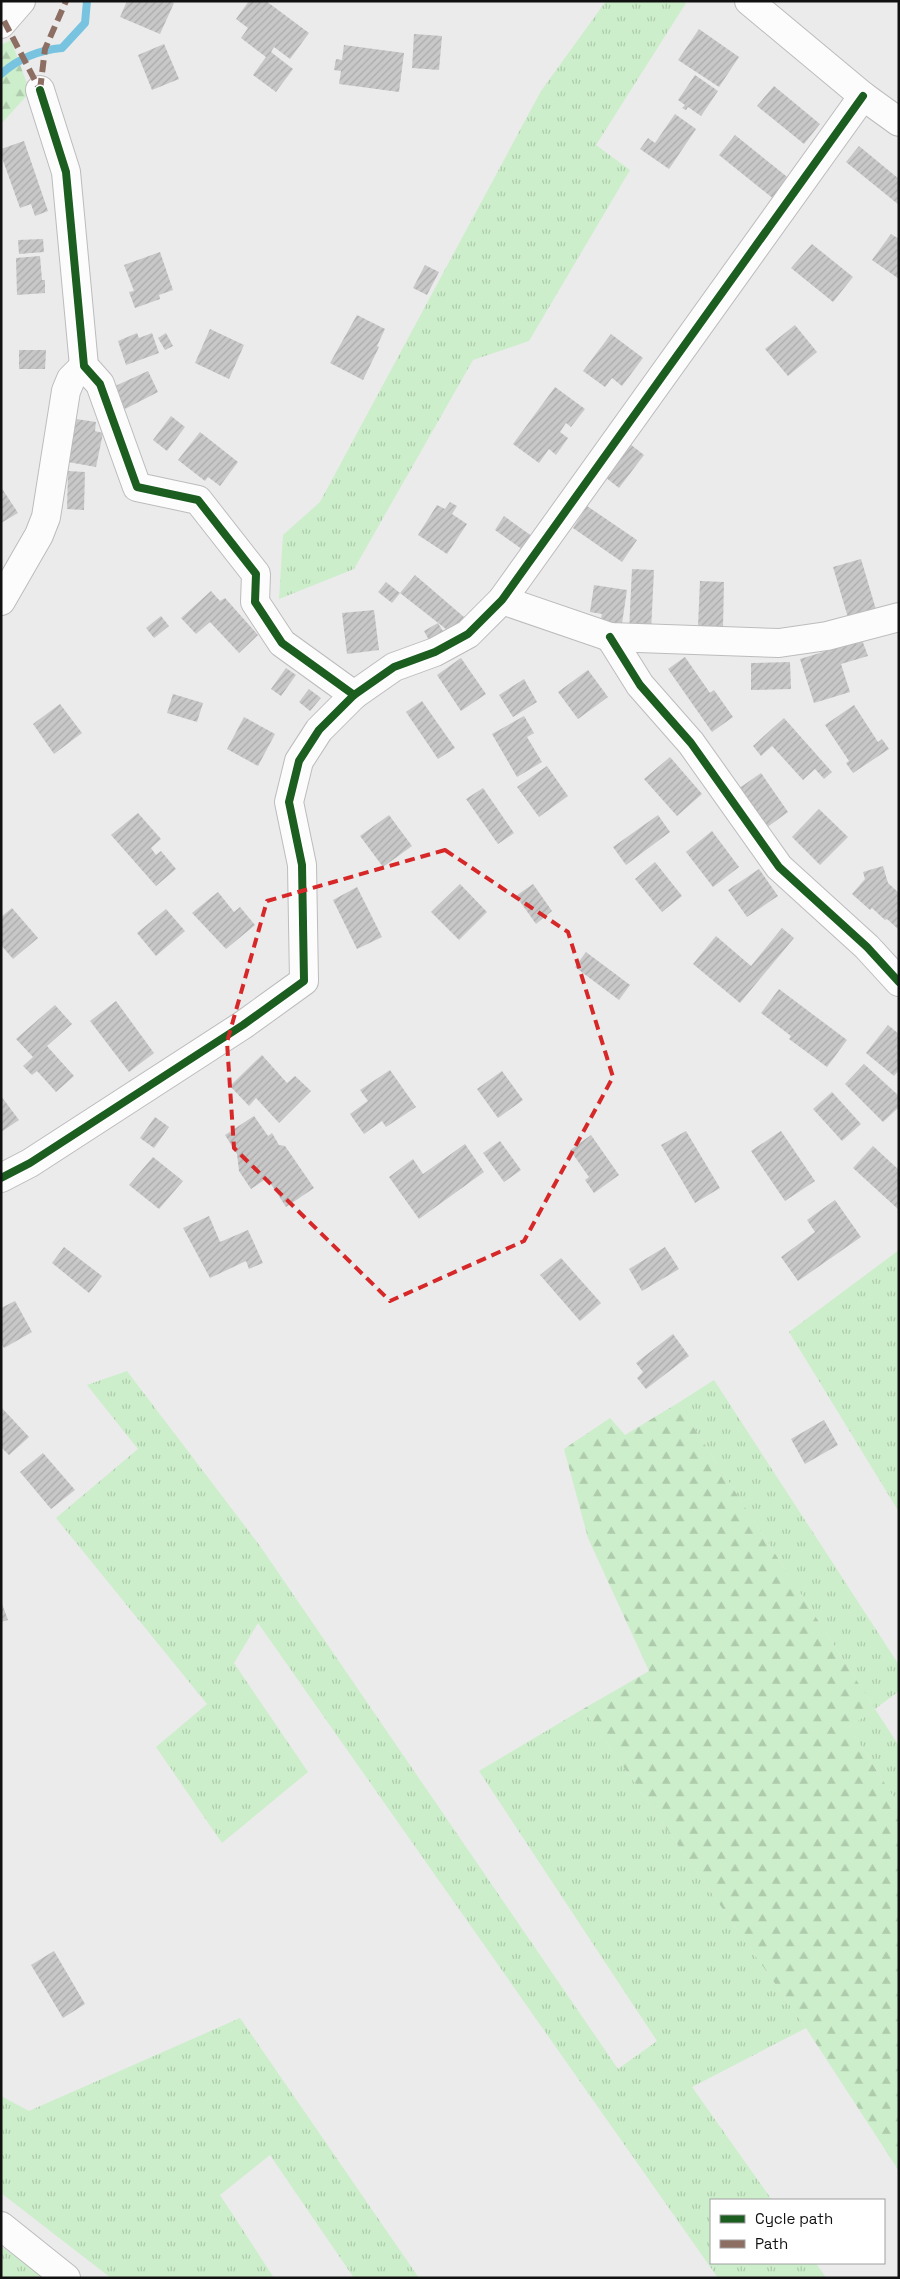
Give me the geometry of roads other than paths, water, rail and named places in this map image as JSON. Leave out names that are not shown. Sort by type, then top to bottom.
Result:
[{"type":"main road","points":[[1,24],[21,1]]},
{"type":"main road","points":[[749,1],[863,96],[899,122]]},
{"type":"main road","points":[[40,90],[66,172],[84,366],[100,384],[137,487],[198,500],[256,574],[255,602],[282,643],[354,696]]},
{"type":"main road","points":[[1,1178],[38,1158],[243,1025],[304,981],[302,865],[289,802],[299,761],[319,730],[354,696],[394,667],[435,652],[468,634],[502,600],[863,96]]},
{"type":"main road","points":[[1,601],[39,535],[46,517],[66,391],[71,379],[84,366]]},
{"type":"main road","points":[[502,600],[610,637],[780,643],[827,636],[899,617]]},
{"type":"main road","points":[[610,637],[640,685],[691,743],[779,866],[867,947],[899,982]]},
{"type":"main road","points":[[1,2226],[66,2278]]},
{"type":"waterway","points":[[1,74],[29,56],[62,48],[85,23],[87,1]]}]
